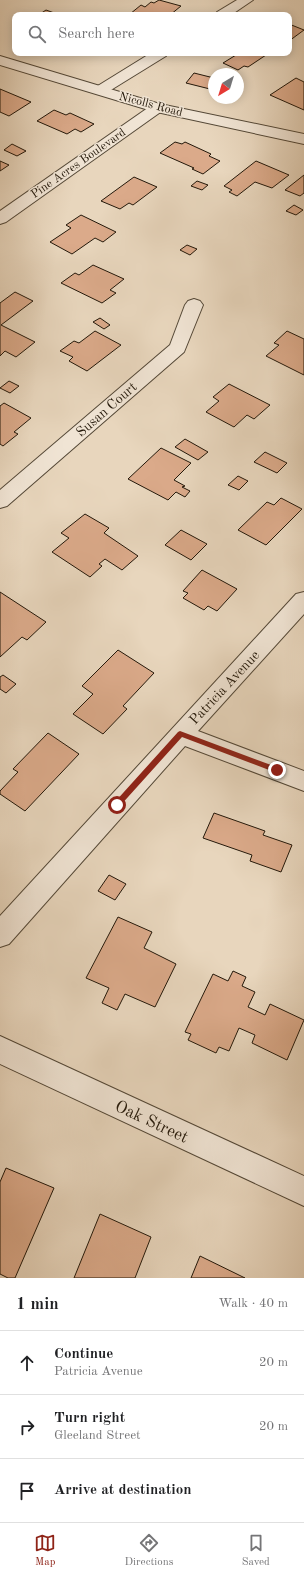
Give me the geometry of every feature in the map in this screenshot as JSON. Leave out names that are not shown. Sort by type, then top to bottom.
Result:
[{"type":"street","points":[[227,12],[246,0]]},
{"type":"street","points":[[101,90],[156,56]]},
{"type":"street","name":"Nicolls Road","points":[[0,60],[157,108],[304,139]]},
{"type":"street","name":"Pine Acres Boulevard","points":[[0,219],[157,108]]},
{"type":"street","name":"Susan Court","points":[[0,500],[178,348],[194,305]]},
{"type":"street","name":"Patricia Avenue","points":[[0,935],[180,734],[304,600]]},
{"type":"street","points":[[180,734],[304,781]]},
{"type":"street","name":"Oak Street","points":[[0,1050],[304,1191]]},
{"type":"building","points":[[159,0],[181,6],[174,12],[132,12],[141,5],[145,7],[151,2],[154,3]]},
{"type":"building","points":[[292,25],[304,30],[292,39]]},
{"type":"building","points":[[234,56],[264,56],[248,67],[244,66],[241,68],[234,68],[223,63]]},
{"type":"building","points":[[194,73],[208,76],[208,88],[186,83]]},
{"type":"building","points":[[296,78],[304,82],[304,110],[270,95]]},
{"type":"building","points":[[0,89],[31,102],[9,116],[0,112]]},
{"type":"building","points":[[54,110],[66,115],[70,113],[94,124],[81,132],[75,129],[67,134],[37,121]]},
{"type":"building","points":[[175,142],[182,144],[185,142],[211,154],[209,156],[220,161],[203,174],[192,169],[194,168],[160,153]]},
{"type":"building","points":[[12,144],[26,151],[17,156],[4,150]]},
{"type":"building","points":[[0,161],[9,165],[0,171]]},
{"type":"building","points":[[256,161],[289,175],[272,188],[255,182],[237,196],[229,192],[232,190],[224,186]]},
{"type":"building","points":[[304,175],[304,193],[300,196],[285,190]]},
{"type":"building","points":[[134,177],[157,187],[133,205],[129,203],[120,209],[101,201]]},
{"type":"building","points":[[197,181],[208,185],[202,190],[191,186]]},
{"type":"building","points":[[294,205],[303,210],[296,215],[286,211]]},
{"type":"building","points":[[81,215],[116,232],[103,242],[95,238],[72,254],[50,242],[71,228],[66,225]]},
{"type":"building","points":[[187,245],[197,249],[190,255],[180,250]]},
{"type":"building","points":[[93,265],[124,279],[110,290],[116,293],[102,303],[61,283],[75,273],[79,275]]},
{"type":"building","points":[[15,292],[33,301],[1,325],[35,342],[16,357],[5,351],[0,356],[0,303]]},
{"type":"building","points":[[100,318],[110,325],[104,329],[93,322]]},
{"type":"building","points":[[95,331],[121,345],[87,371],[69,361],[73,357],[60,351],[74,341],[79,343]]},
{"type":"building","points":[[287,331],[304,339],[304,375],[266,356],[279,345],[274,343]]},
{"type":"building","points":[[9,381],[19,386],[10,393],[0,388]]},
{"type":"building","points":[[229,384],[270,405],[254,419],[247,415],[234,427],[206,412],[219,401],[213,397]]},
{"type":"building","points":[[4,403],[31,418],[14,432],[18,434],[3,446],[0,444],[0,406]]},
{"type":"building","points":[[185,439],[208,452],[198,460],[175,447]]},
{"type":"building","points":[[161,448],[191,463],[174,480],[185,486],[182,487],[190,491],[185,497],[176,492],[168,500],[128,479]]},
{"type":"building","points":[[265,452],[287,463],[277,473],[254,462]]},
{"type":"building","points":[[238,476],[248,481],[239,490],[228,485]]},
{"type":"building","points":[[281,498],[302,509],[266,545],[238,530],[267,502],[274,505]]},
{"type":"building","points":[[85,514],[109,528],[104,533],[138,556],[122,570],[105,559],[99,564],[102,566],[90,577],[52,552],[69,538],[61,533]]},
{"type":"building","points":[[181,530],[207,544],[191,560],[165,545]]},
{"type":"building","points":[[202,570],[237,589],[217,611],[208,606],[204,610],[183,598],[188,593],[183,591]]},
{"type":"building","points":[[0,592],[46,622],[27,640],[22,637],[0,657]]},
{"type":"building","points":[[118,650],[154,673],[123,706],[127,709],[103,734],[73,714],[93,694],[82,686]]},
{"type":"building","points":[[3,675],[16,684],[6,693],[0,689],[0,677]]},
{"type":"building","points":[[48,733],[79,754],[25,811],[0,794],[0,791],[18,772],[13,769]]},
{"type":"building","points":[[214,813],[265,831],[263,835],[292,845],[281,872],[250,861],[252,855],[203,838]]},
{"type":"building","points":[[109,875],[126,884],[115,900],[98,891]]},
{"type":"building","points":[[118,917],[152,932],[144,948],[176,964],[155,1007],[125,994],[117,1010],[102,1003],[109,988],[86,978]]},
{"type":"building","points":[[233,971],[246,977],[242,986],[255,992],[248,1007],[265,1015],[270,1004],[304,1020],[287,1060],[252,1043],[255,1035],[239,1028],[229,1051],[219,1047],[216,1053],[188,1040],[191,1034],[185,1032],[213,974],[228,981]]},
{"type":"building","points":[[6,1168],[54,1188],[15,1278],[8,1278],[0,1274],[0,1182]]},
{"type":"building","points":[[100,1214],[151,1237],[135,1278],[74,1278]]},
{"type":"building","points":[[200,1256],[245,1278],[191,1278]]},
{"type":"route","points":[[117,805],[180,734],[277,770]]}]
